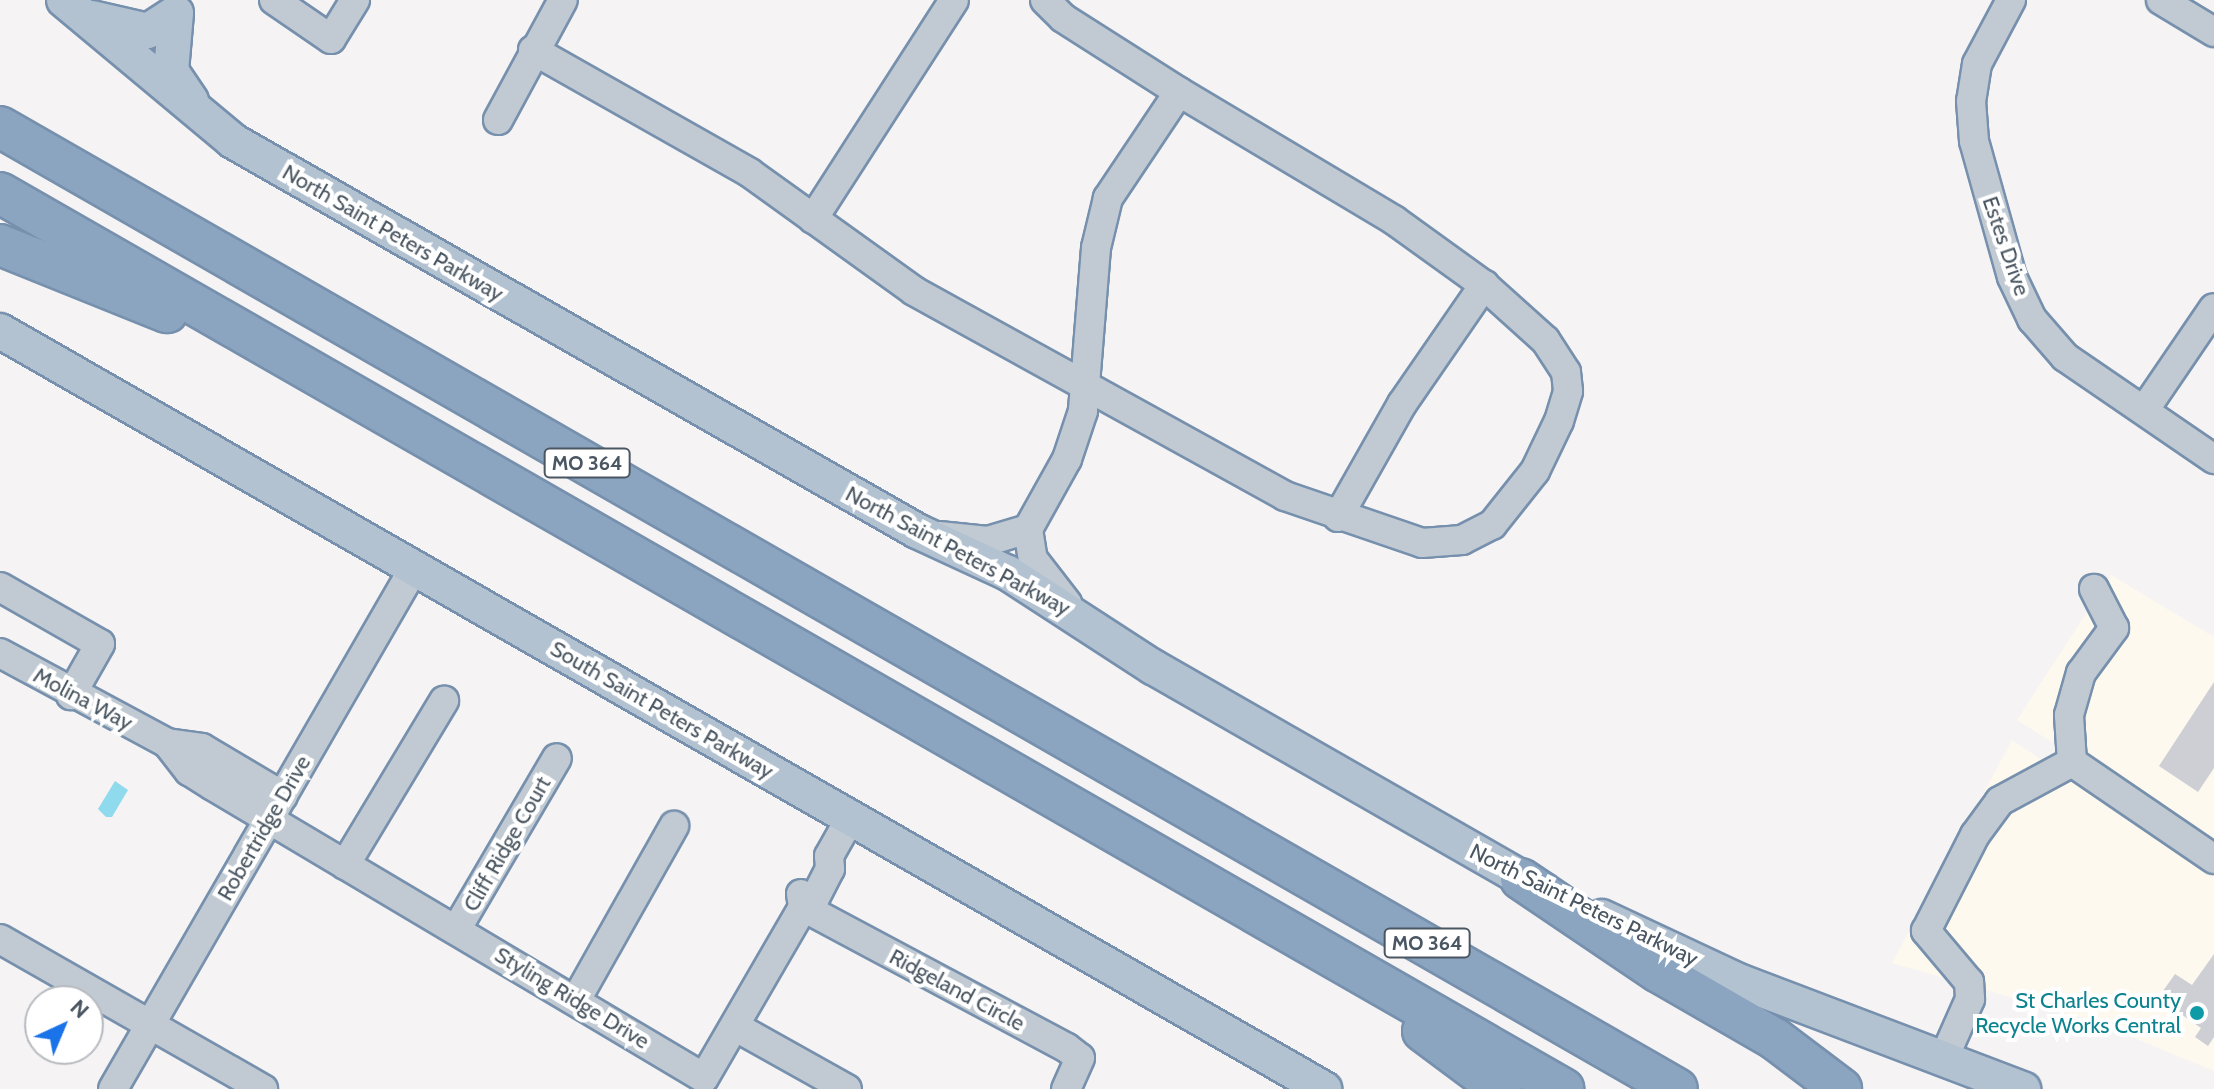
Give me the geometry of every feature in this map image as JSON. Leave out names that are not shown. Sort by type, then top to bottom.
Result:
[{"type":"highway","name":"MO 364","points":[[0,127],[1677,1089]]},
{"type":"highway","name":"MO 364","points":[[0,193],[1563,1089]]},
{"type":"highway","points":[[0,245],[135,301],[269,347]]},
{"type":"highway","points":[[1521,879],[1659,972],[1775,1039],[1841,1089]]},
{"type":"highway","points":[[1323,951],[1501,1089]]},
{"type":"main road","points":[[68,3],[110,25],[148,31],[180,6]]},
{"type":"main road","name":"North Saint Peters Parkway","points":[[68,3],[233,141],[1077,615],[1153,667],[1521,879],[1741,982],[2023,1089]]},
{"type":"main road","points":[[180,6],[171,71],[198,111]]},
{"type":"main road","name":"South Saint Peters Parkway","points":[[0,331],[1324,1089]]},
{"type":"street","points":[[274,0],[331,39],[355,0]]},
{"type":"street","points":[[498,120],[533,50],[563,0]]},
{"type":"street","points":[[813,219],[954,0]]},
{"type":"street","points":[[533,50],[750,173],[914,291],[1285,496],[1338,517],[1422,543],[1462,540],[1492,525],[1535,471],[1559,421],[1568,391],[1566,372],[1545,340],[1484,285],[1394,220],[1179,92],[1063,18],[1045,0]]},
{"type":"street","name":"Estes Drive","points":[[2011,0],[1977,64],[1971,101],[1974,141],[2012,277],[2046,340],[2214,459]]},
{"type":"street","points":[[2161,0],[2214,32]]},
{"type":"street","points":[[1077,615],[1033,559],[1028,529],[1067,459],[1086,388],[1096,248],[1108,198],[1179,92]]},
{"type":"street","points":[[1338,517],[1402,404],[1484,285]]},
{"type":"street","points":[[2145,409],[2214,308]]},
{"type":"street","points":[[933,536],[988,541],[1028,529]]},
{"type":"street","name":"Robertridge Drive","points":[[113,1089],[414,568]]},
{"type":"street","points":[[0,587],[100,644],[71,695]]},
{"type":"street","points":[[2072,762],[2069,715],[2081,673],[2114,628],[2094,589]]},
{"type":"street","name":"Molina Way","points":[[0,653],[71,695],[167,743],[189,771],[276,808]]},
{"type":"street","points":[[345,865],[444,701]]},
{"type":"street","name":"Cliff Ridge Court","points":[[456,930],[557,758]]},
{"type":"street","points":[[2072,762],[2214,859]]},
{"type":"street","points":[[1943,1060],[1970,999],[1969,982],[1926,931],[1975,835],[2000,801],[2072,762]]},
{"type":"street","name":"Styling Ridge Drive","points":[[276,808],[345,865],[576,1000],[700,1084],[736,1027],[803,907],[814,900],[830,869],[829,856],[851,817]]},
{"type":"street","points":[[576,1000],[674,826]]},
{"type":"street","name":"Ridgeland Circle","points":[[803,907],[1067,1048],[1080,1058],[1066,1089]]},
{"type":"street","points":[[0,939],[263,1089]]},
{"type":"street","points":[[736,1027],[847,1089]]},
{"type":"shaded area","points":[[2111,575],[2214,637],[2214,844],[2017,720]]},
{"type":"shaded area","points":[[2012,740],[2214,876],[2214,1071],[2093,1021],[1892,963]]},
{"type":"water","points":[[115,781],[128,790],[112,817],[106,817],[98,809]]},
{"type":"building","points":[[2214,682],[2214,768],[2198,792],[2159,766]]},
{"type":"building","name":"St Charles County Recycle Works Central","points":[[2214,954],[2214,1037],[2208,1046],[2195,1037],[2201,1028],[2158,998],[2175,974],[2192,985]]},
{"type":"place","name":"St Charles County Recycle Works Central","points":[[2197,1013]]}]
